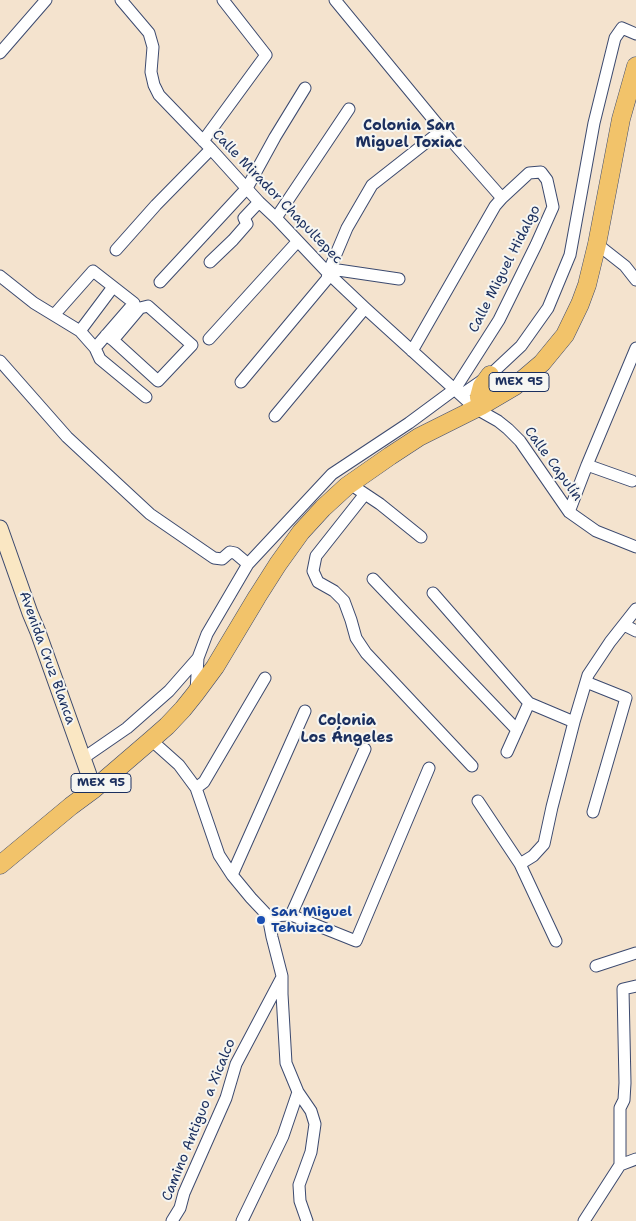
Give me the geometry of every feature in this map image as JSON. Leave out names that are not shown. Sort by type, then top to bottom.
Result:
[{"type":"main road","name":"MEX 95","points":[[0,865],[151,740],[167,726],[196,694],[215,667],[278,564],[301,532],[323,508],[347,486],[412,442],[515,386],[542,363],[565,335],[587,286],[622,119],[636,66]]},
{"type":"main road","points":[[478,407],[482,386],[490,374]]},
{"type":"main road","name":"Avenida Cruz Blanca","points":[[0,528],[94,789]]},
{"type":"street","points":[[0,53],[46,0]]},
{"type":"street","name":"Calle Mirador Chapultepec","points":[[121,0],[149,33],[153,47],[151,72],[159,95],[297,242],[329,270],[365,308],[458,392]]},
{"type":"street","points":[[203,141],[266,55],[223,0]]},
{"type":"street","points":[[335,0],[442,130],[502,198]]},
{"type":"street","points":[[196,694],[198,658],[207,634],[248,564],[332,474],[409,423],[490,374],[521,346],[548,308],[570,255],[594,123],[615,38],[622,28],[636,34]]},
{"type":"street","points":[[160,282],[247,188],[305,88]]},
{"type":"street","points":[[276,218],[349,109]]},
{"type":"street","points":[[241,382],[327,279],[347,228],[372,185],[442,130]]},
{"type":"street","points":[[116,250],[156,205],[211,149]]},
{"type":"street","name":"Calle Miguel Hidalgo","points":[[412,351],[489,216],[502,198],[529,174],[541,172],[548,180],[553,207],[499,320],[458,392]]},
{"type":"street","points":[[210,262],[247,224],[244,218],[259,202]]},
{"type":"street","points":[[209,339],[297,242]]},
{"type":"street","points":[[597,244],[625,266],[636,280]]},
{"type":"street","points":[[329,270],[399,279]]},
{"type":"street","points":[[54,315],[93,271],[134,304],[110,338]]},
{"type":"street","points":[[0,276],[34,303],[80,331],[95,348],[100,358],[146,397]]},
{"type":"street","points":[[80,331],[113,287]]},
{"type":"street","points":[[95,348],[110,338],[140,308],[148,306],[192,345],[158,381],[110,338]]},
{"type":"street","points":[[275,416],[365,308]]},
{"type":"street","points":[[569,512],[636,348]]},
{"type":"street","points":[[0,361],[67,437],[150,514],[214,558],[222,559],[230,552],[235,553],[248,564]]},
{"type":"street","name":"Calle Capulín","points":[[458,392],[498,421],[520,441],[569,512],[596,532],[636,547]]},
{"type":"street","points":[[587,465],[632,482]]},
{"type":"street","points":[[347,486],[353,486],[380,504],[421,537]]},
{"type":"street","points":[[365,494],[316,556],[313,571],[318,582],[334,591],[344,601],[352,620],[356,638],[366,653],[472,766]]},
{"type":"street","points":[[373,579],[517,730]]},
{"type":"street","points":[[432,594],[529,703],[574,722]]},
{"type":"street","points":[[520,864],[533,856],[544,844],[574,722],[588,675],[636,608]]},
{"type":"street","points":[[624,625],[636,631]]},
{"type":"street","points":[[82,759],[127,728],[169,691],[198,658]]},
{"type":"street","points":[[196,788],[204,782],[266,678]]},
{"type":"street","points":[[586,682],[626,698],[593,812]]},
{"type":"street","points":[[508,752],[529,703]]},
{"type":"street","points":[[232,875],[304,711]]},
{"type":"street","points":[[151,740],[179,765],[196,788],[219,855],[232,875],[268,916],[282,976],[286,1063],[298,1092],[311,1111],[315,1124],[311,1152],[299,1185],[300,1201],[307,1221]]},
{"type":"street","points":[[291,915],[365,749]]},
{"type":"street","points":[[268,916],[291,915],[356,941],[429,768]]},
{"type":"street","points":[[478,801],[520,864],[556,941]]},
{"type":"street","points":[[596,966],[636,953]]},
{"type":"street","name":"Camino Antiguo a Xicalco","points":[[172,1221],[180,1208],[184,1192],[226,1098],[236,1064],[282,976]]},
{"type":"street","points":[[584,1221],[620,1165],[620,1108],[624,1100],[625,1083],[623,990],[636,986]]},
{"type":"street","points":[[242,1221],[282,1136],[298,1092]]},
{"type":"street","points":[[620,1165],[636,1158]]},
{"type":"place","name":"San Miguel Tehuizco","points":[[261,920]]},
{"type":"district","name":"Colonia San Miguel Toxiac","points":[[409,134]]},
{"type":"district","name":"Colonia Los Ángeles","points":[[347,730]]}]
